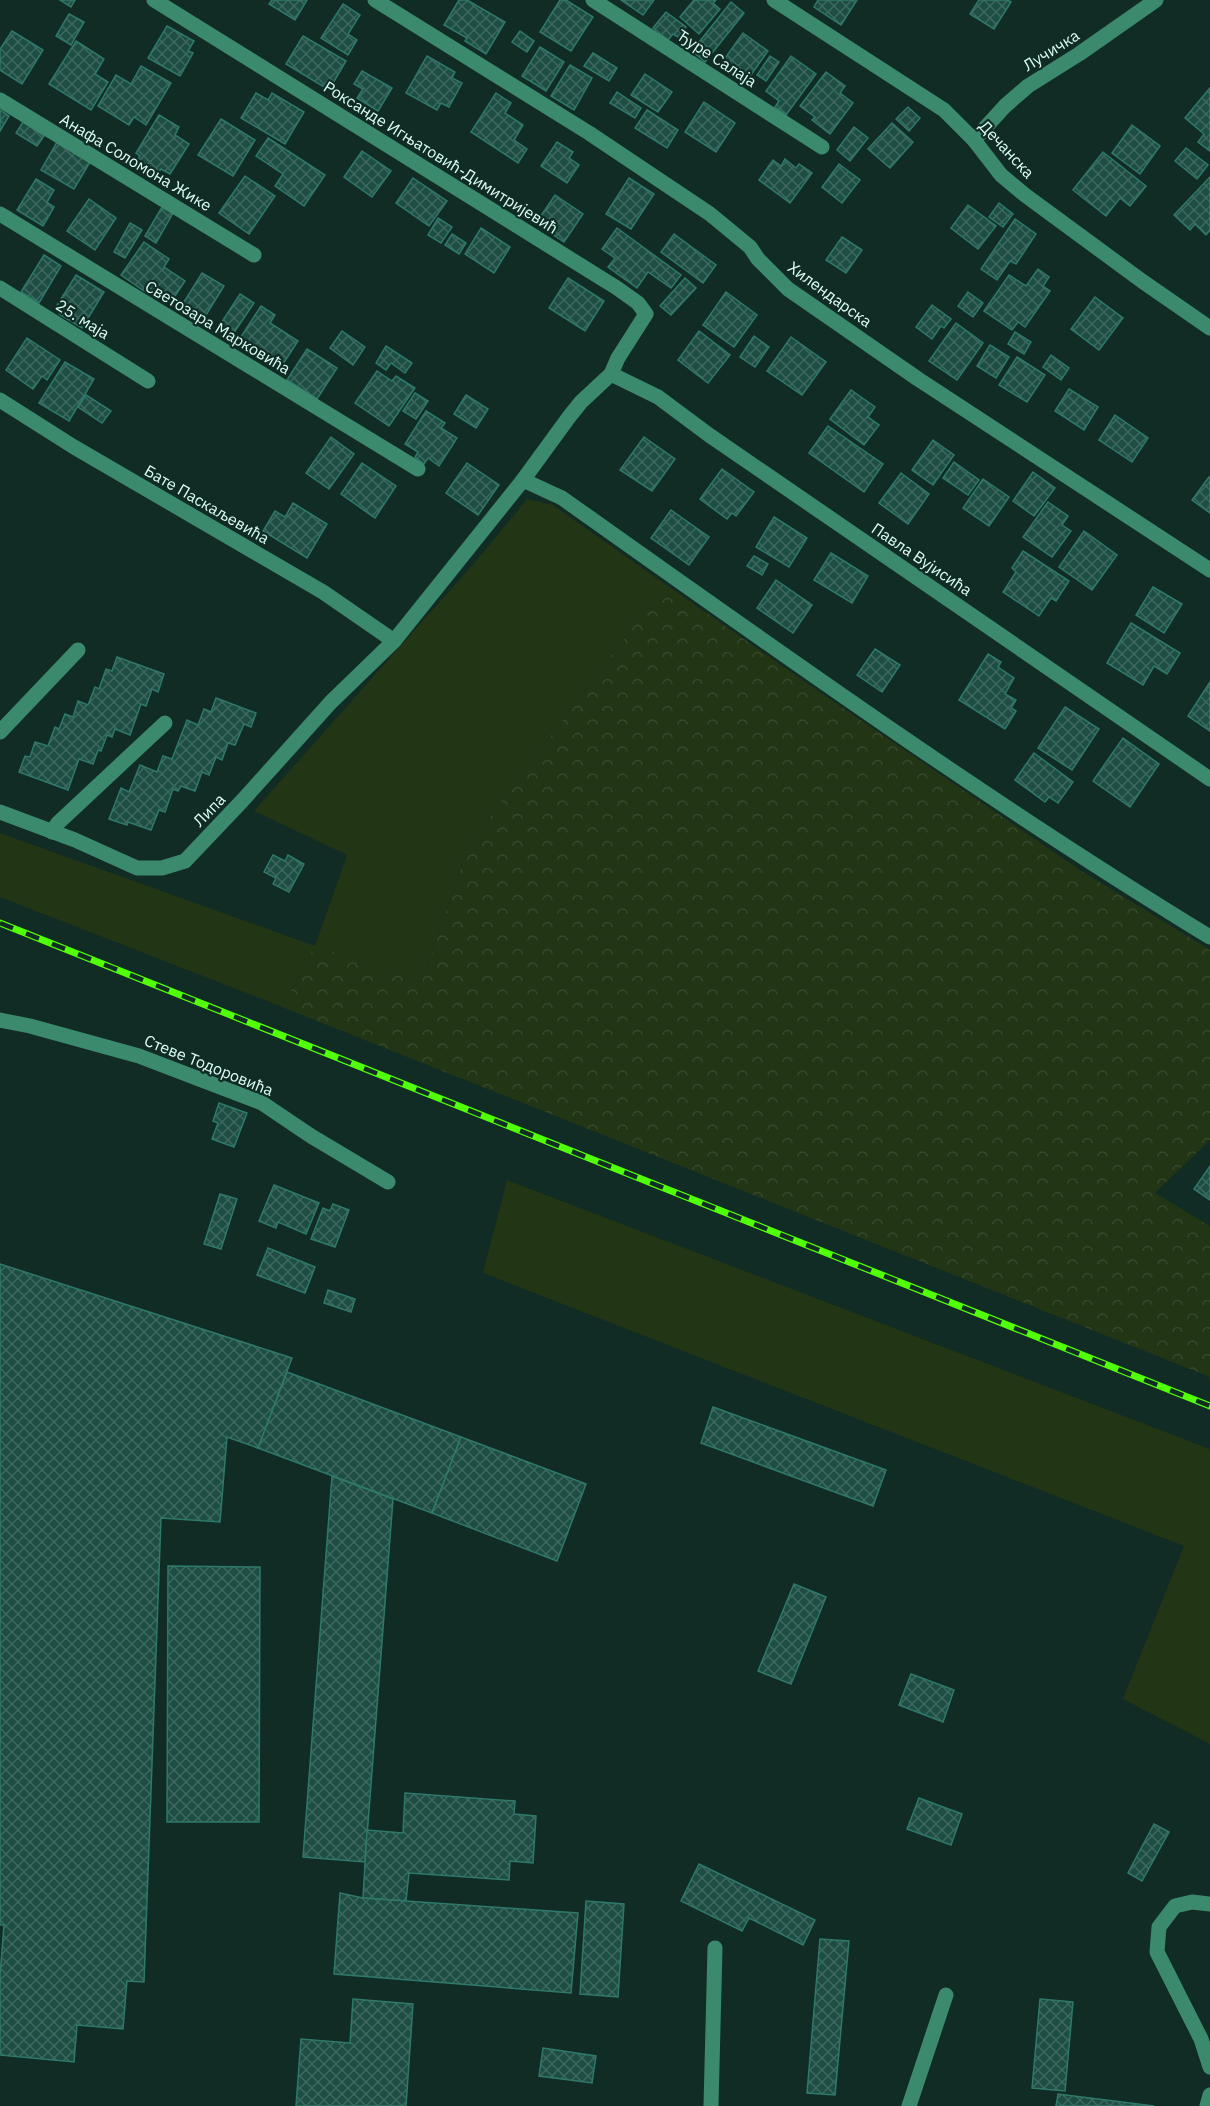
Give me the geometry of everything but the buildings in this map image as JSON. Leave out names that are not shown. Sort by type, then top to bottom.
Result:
[{"type":"street","name":"Роксанде Игњатовић-Димитријевић","points":[[154,0],[638,303],[646,314],[618,358],[611,374]]},
{"type":"street","name":"Хилендарска","points":[[375,0],[589,133],[710,214],[750,247],[764,266],[788,289],[918,379],[1210,570]]},
{"type":"street","name":"Ђуре Салаја","points":[[593,0],[822,147]]},
{"type":"street","name":"Дечанска","points":[[774,0],[944,110],[974,140],[1001,175],[1025,195],[1142,282],[1210,328]]},
{"type":"street","name":"Лучичка","points":[[974,140],[1005,106],[1028,86],[1088,48],[1156,0]]},
{"type":"street","name":"Анафа Соломона Жике","points":[[0,100],[254,255]]},
{"type":"street","name":"Светозара Марковића","points":[[0,214],[418,469]]},
{"type":"street","name":"25. маја","points":[[0,288],[148,381]]},
{"type":"street","name":"Липа","points":[[0,812],[137,868],[162,868],[185,861],[331,702],[394,641],[523,480],[581,402],[611,374]]},
{"type":"street","name":"Павла Вујисића","points":[[611,374],[658,397],[709,435],[1210,778]]},
{"type":"street","name":"Бате Паскаљевића","points":[[0,400],[74,447],[323,592],[394,641]]},
{"type":"street","points":[[523,480],[562,498],[931,756],[1108,875],[1210,937]]},
{"type":"street","points":[[0,732],[78,650]]},
{"type":"street","points":[[52,832],[58,823],[165,723]]},
{"type":"street","name":"Стеве Тодоровића","points":[[0,1020],[139,1056],[261,1103],[388,1182]]},
{"type":"street","points":[[1209,2061],[1201,2039],[1157,1952],[1159,1927],[1175,1906],[1192,1902],[1210,1904]]},
{"type":"street","points":[[711,2106],[715,1948]]},
{"type":"street","points":[[909,2106],[946,1995]]},
{"type":"street","points":[[1207,2106],[1210,2095]]},
{"type":"green space","points":[[527,499],[553,505],[665,584],[468,846],[422,982],[315,947],[282,1007],[0,897],[0,833],[315,946],[347,855],[254,811],[482,554]]},
{"type":"green space","points":[[665,584],[1080,870],[1210,950],[1210,1140],[1155,1193],[1210,1226],[1210,1377],[282,1007],[315,946],[422,982],[468,846]]},
{"type":"green space","points":[[507,1180],[1210,1449],[1210,1744],[1123,1699],[1184,1546],[483,1273]]},
{"type":"railway","points":[[0,923],[1210,1406]]}]
